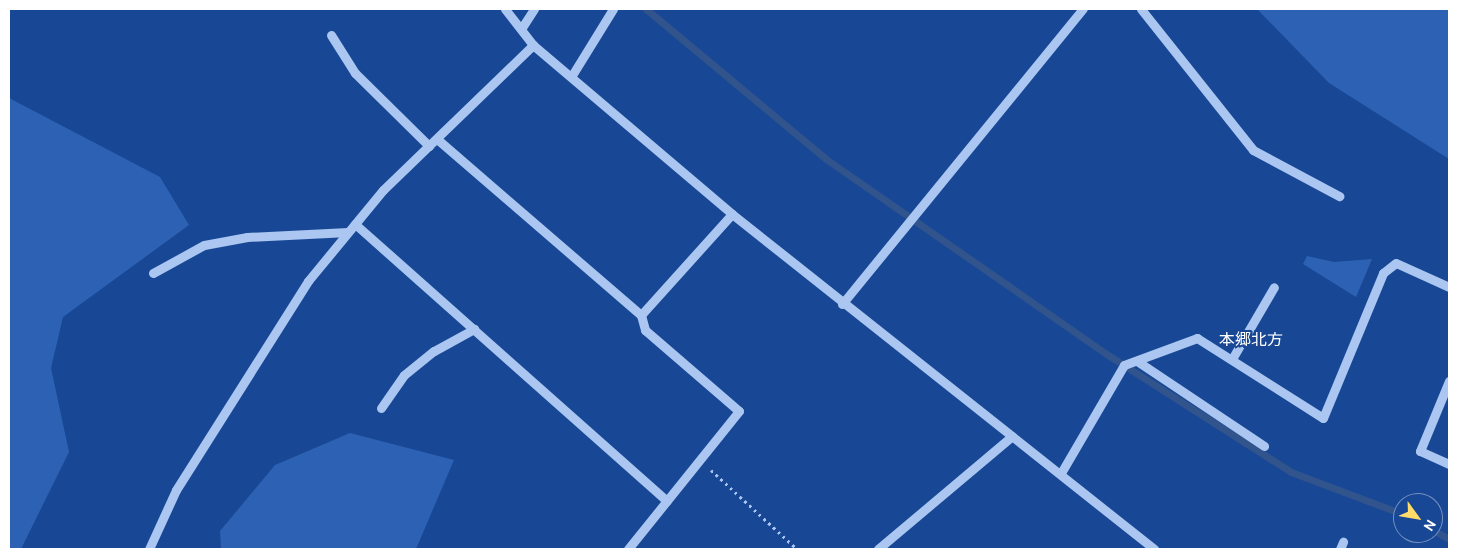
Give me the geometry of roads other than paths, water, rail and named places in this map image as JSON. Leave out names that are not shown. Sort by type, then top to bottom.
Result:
[{"type":"street","points":[[505,9],[534,44],[732,214],[842,304],[1061,473],[1154,549]]},
{"type":"street","points":[[521,29],[534,9]]},
{"type":"street","points":[[571,77],[613,9]]},
{"type":"street","points":[[842,304],[915,212],[1084,9]]},
{"type":"street","points":[[1141,9],[1253,150],[1338,196]]},
{"type":"street","points":[[331,35],[355,73],[429,146]]},
{"type":"street","points":[[149,549],[176,490],[217,423],[277,336],[308,281],[383,190],[534,44]]},
{"type":"street","points":[[437,139],[641,315],[645,330],[739,411],[628,549]]},
{"type":"street","points":[[641,315],[732,214]]},
{"type":"street","points":[[355,224],[667,501]]},
{"type":"street","points":[[153,273],[204,245],[247,237],[348,232]]},
{"type":"street","points":[[1061,473],[1124,365],[1196,338],[1323,418],[1384,273],[1396,263],[1449,287]]},
{"type":"street","points":[[1232,360],[1274,287]]},
{"type":"street","points":[[381,408],[404,375],[434,351],[474,329]]},
{"type":"street","points":[[1137,361],[1264,446]]},
{"type":"street","points":[[1449,381],[1420,451],[1449,464]]},
{"type":"street","points":[[878,549],[1012,436]]},
{"type":"waterway","points":[[646,9],[826,159],[1105,353],[1291,472],[1393,510]]},
{"type":"waterway","points":[[1443,536],[1449,539]]},
{"type":"district","name":"本郷北方","points":[[1251,340]]}]
